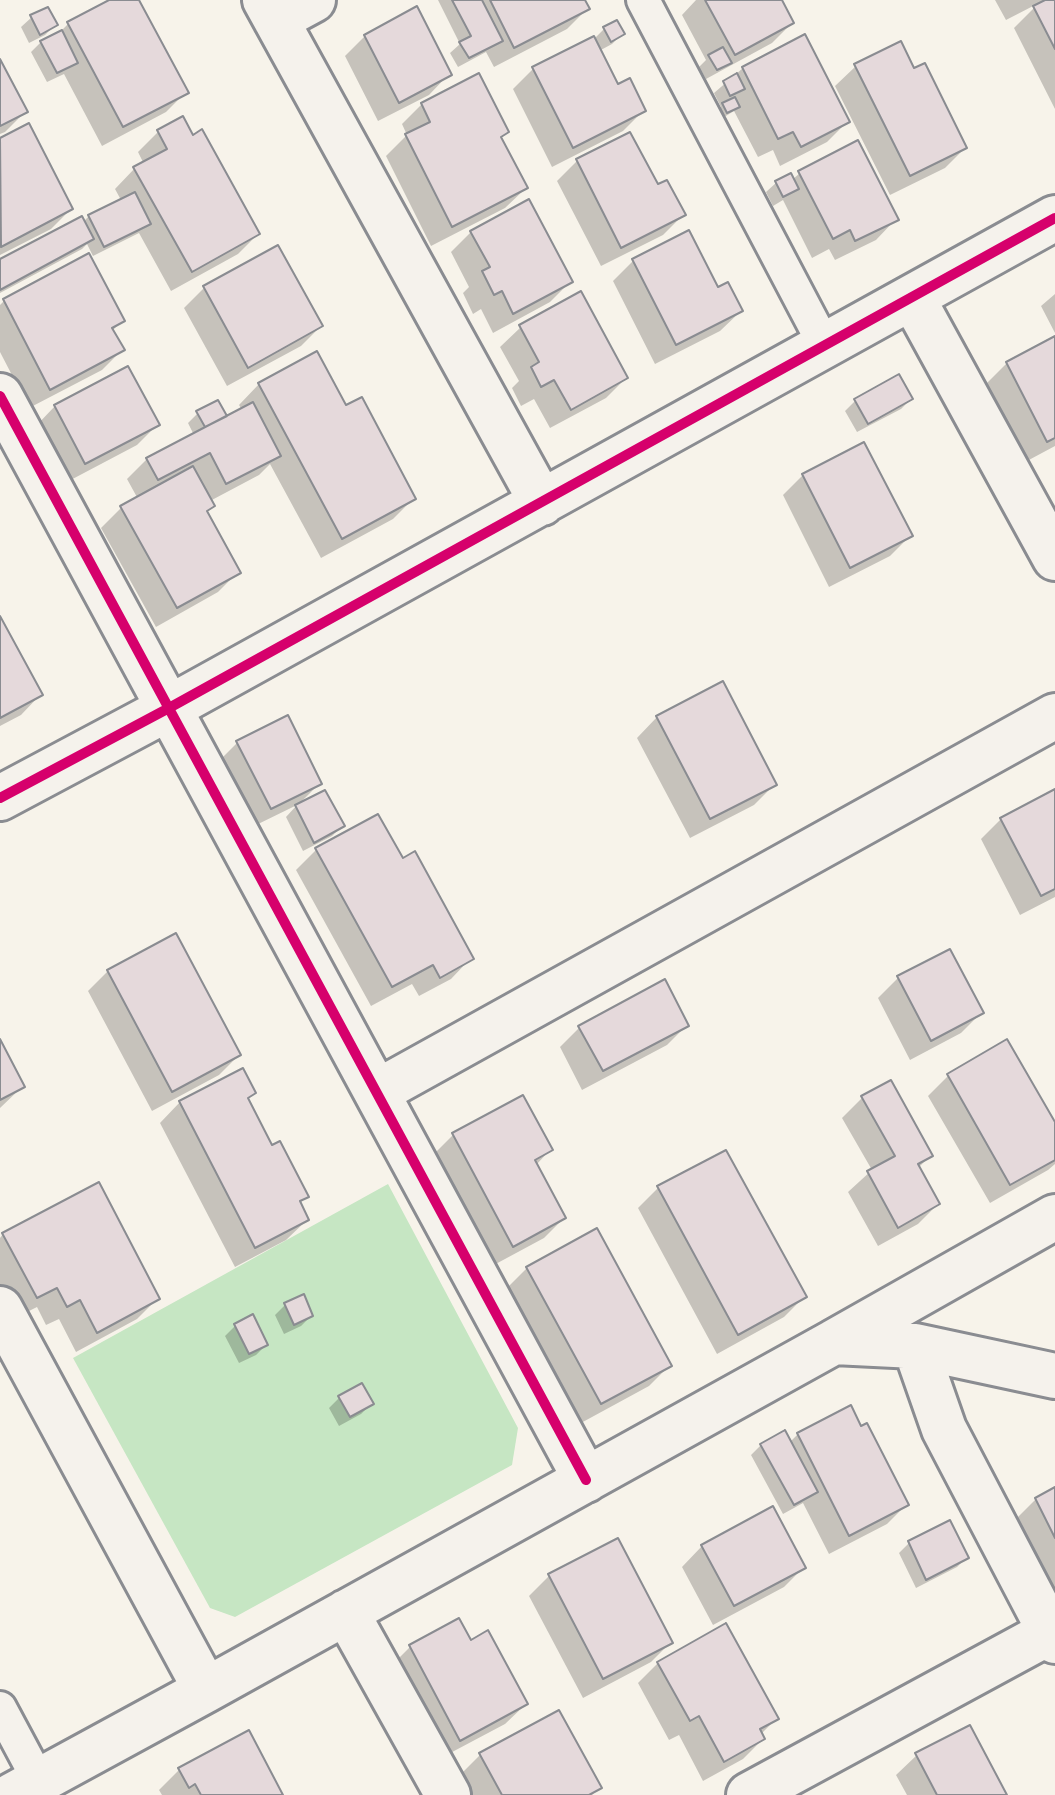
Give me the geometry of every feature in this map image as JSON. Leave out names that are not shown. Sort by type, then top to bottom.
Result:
[{"type":"street","points":[[285,7],[542,503]]},
{"type":"street","points":[[0,798],[542,503],[1055,218]]},
{"type":"street","points":[[912,297],[1055,558]]},
{"type":"street","points":[[0,396],[586,1480]]},
{"type":"street","points":[[377,1092],[1055,716]]},
{"type":"street","points":[[26,1788],[586,1480],[1055,1217]]},
{"type":"street","points":[[0,1309],[206,1690]]},
{"type":"street","points":[[834,1342],[915,1346],[1055,1376]]},
{"type":"street","points":[[749,1795],[1052,1636],[944,1429],[915,1346]]},
{"type":"street","points":[[346,1612],[448,1795]]},
{"type":"lane","points":[[643,0],[825,346]]},
{"type":"lane","points":[[0,1708],[26,1788]]},
{"type":"green space","points":[[388,1184],[518,1428],[512,1465],[235,1617],[210,1608],[73,1358]]},
{"type":"building","points":[[109,0],[139,0],[189,93],[123,127],[67,22]]},
{"type":"building","points":[[452,0],[482,0],[503,41],[469,58],[459,42],[471,36]]},
{"type":"building","points":[[490,0],[585,0],[590,9],[514,48]]},
{"type":"building","points":[[705,0],[782,0],[794,23],[735,55]]},
{"type":"building","points":[[1045,0],[1055,0],[1055,49],[1033,6]]},
{"type":"building","points":[[417,6],[452,75],[399,103],[364,35]]},
{"type":"building","points":[[48,7],[58,25],[40,35],[30,15]]},
{"type":"building","points":[[617,20],[625,34],[611,42],[603,27]]},
{"type":"building","points":[[62,30],[78,63],[57,73],[40,41]]},
{"type":"building","points":[[805,34],[850,122],[801,147],[793,132],[778,139],[742,67]]},
{"type":"building","points":[[594,36],[618,84],[630,78],[646,111],[573,148],[532,67]]},
{"type":"building","points":[[901,41],[914,68],[925,63],[967,148],[910,176],[854,64]]},
{"type":"building","points":[[723,47],[732,63],[717,70],[708,55]]},
{"type":"building","points":[[0,59],[28,112],[0,126]]},
{"type":"building","points":[[479,73],[509,132],[501,137],[528,188],[452,227],[405,134],[430,122],[421,103]]},
{"type":"building","points":[[737,73],[745,89],[730,96],[723,81]]},
{"type":"building","points":[[735,97],[740,107],[727,113],[722,103]]},
{"type":"building","points":[[183,116],[193,135],[202,129],[260,234],[192,272],[133,167],[167,149],[157,130]]},
{"type":"building","points":[[29,123],[73,209],[1,247],[0,138]]},
{"type":"building","points":[[630,132],[658,184],[667,180],[686,215],[621,248],[576,159]]},
{"type":"building","points":[[858,140],[899,220],[855,241],[850,230],[833,239],[798,171]]},
{"type":"building","points":[[791,173],[799,189],[783,197],[775,181]]},
{"type":"building","points":[[135,192],[151,224],[104,247],[88,215]]},
{"type":"building","points":[[529,199],[573,282],[513,314],[502,291],[494,295],[482,271],[490,267],[470,231]]},
{"type":"building","points":[[82,216],[94,239],[0,290],[0,259]]},
{"type":"building","points":[[689,230],[718,287],[728,282],[743,311],[676,345],[632,259]]},
{"type":"building","points":[[278,245],[323,326],[248,368],[203,286]]},
{"type":"building","points":[[89,253],[125,321],[112,328],[125,350],[50,390],[3,299]]},
{"type":"building","points":[[581,291],[628,378],[571,410],[554,380],[541,387],[531,367],[539,362],[519,325]]},
{"type":"building","points":[[1055,336],[1055,438],[1047,442],[1006,362]]},
{"type":"building","points":[[317,351],[346,405],[362,397],[416,499],[342,539],[258,383]]},
{"type":"building","points":[[128,366],[160,425],[85,464],[54,405]]},
{"type":"building","points":[[899,374],[913,399],[868,424],[854,399]]},
{"type":"building","points":[[218,400],[227,416],[205,427],[196,411]]},
{"type":"building","points":[[253,402],[281,456],[226,484],[210,453],[158,480],[146,458]]},
{"type":"building","points":[[864,442],[913,536],[850,568],[802,474]]},
{"type":"building","points":[[193,466],[215,506],[207,511],[241,573],[177,608],[120,506]]},
{"type":"building","points":[[0,616],[43,695],[0,718]]},
{"type":"building","points":[[723,681],[777,785],[710,819],[656,716]]},
{"type":"building","points":[[288,715],[322,784],[271,809],[236,741]]},
{"type":"building","points":[[1055,789],[1055,889],[1041,896],[1000,818]]},
{"type":"building","points":[[325,790],[345,826],[314,843],[295,805]]},
{"type":"building","points":[[378,814],[403,858],[415,851],[474,959],[440,978],[433,965],[392,987],[315,848]]},
{"type":"building","points":[[176,933],[241,1055],[172,1092],[107,970]]},
{"type":"building","points":[[950,949],[984,1013],[931,1041],[897,976]]},
{"type":"building","points":[[665,979],[689,1026],[603,1071],[578,1026]]},
{"type":"building","points":[[0,1039],[25,1087],[0,1100]]},
{"type":"building","points":[[1007,1039],[1055,1122],[1055,1160],[1010,1185],[947,1074]]},
{"type":"building","points":[[243,1068],[256,1093],[248,1098],[272,1145],[280,1141],[309,1197],[300,1201],[309,1220],[255,1248],[179,1101]]},
{"type":"building","points":[[891,1080],[933,1156],[918,1164],[940,1204],[898,1228],[867,1171],[895,1156],[861,1096]]},
{"type":"building","points":[[523,1095],[553,1150],[535,1160],[566,1218],[513,1247],[452,1133]]},
{"type":"building","points":[[726,1150],[807,1297],[738,1335],[657,1186]]},
{"type":"building","points":[[99,1182],[160,1299],[97,1333],[80,1300],[67,1307],[57,1288],[37,1298],[2,1233]]},
{"type":"building","points":[[597,1228],[672,1366],[601,1404],[526,1267]]},
{"type":"building","points":[[304,1294],[313,1316],[294,1325],[284,1303]]},
{"type":"building","points":[[253,1314],[268,1345],[249,1354],[234,1324]]},
{"type":"building","points":[[362,1383],[374,1404],[350,1417],[338,1396]]},
{"type":"building","points":[[851,1405],[861,1426],[867,1423],[909,1505],[849,1536],[797,1433]]},
{"type":"building","points":[[785,1430],[818,1492],[794,1505],[760,1444]]},
{"type":"building","points":[[1055,1487],[1055,1538],[1035,1498]]},
{"type":"building","points":[[773,1506],[806,1568],[734,1606],[701,1545]]},
{"type":"building","points":[[950,1520],[969,1558],[926,1580],[908,1541]]},
{"type":"building","points":[[618,1538],[673,1643],[603,1679],[548,1574]]},
{"type":"building","points":[[459,1618],[471,1640],[488,1630],[528,1704],[460,1741],[409,1645]]},
{"type":"building","points":[[726,1623],[779,1719],[760,1729],[765,1739],[724,1762],[699,1716],[690,1721],[657,1662]]},
{"type":"building","points":[[559,1710],[602,1788],[589,1795],[502,1795],[479,1753]]},
{"type":"building","points":[[970,1725],[1007,1795],[937,1795],[915,1753]]},
{"type":"building","points":[[249,1730],[283,1795],[201,1795],[195,1784],[189,1788],[178,1768]]},
{"type":"cycle path","points":[[0,798],[169,708],[1055,218]]},
{"type":"cycle path","points":[[0,396],[586,1480]]}]
